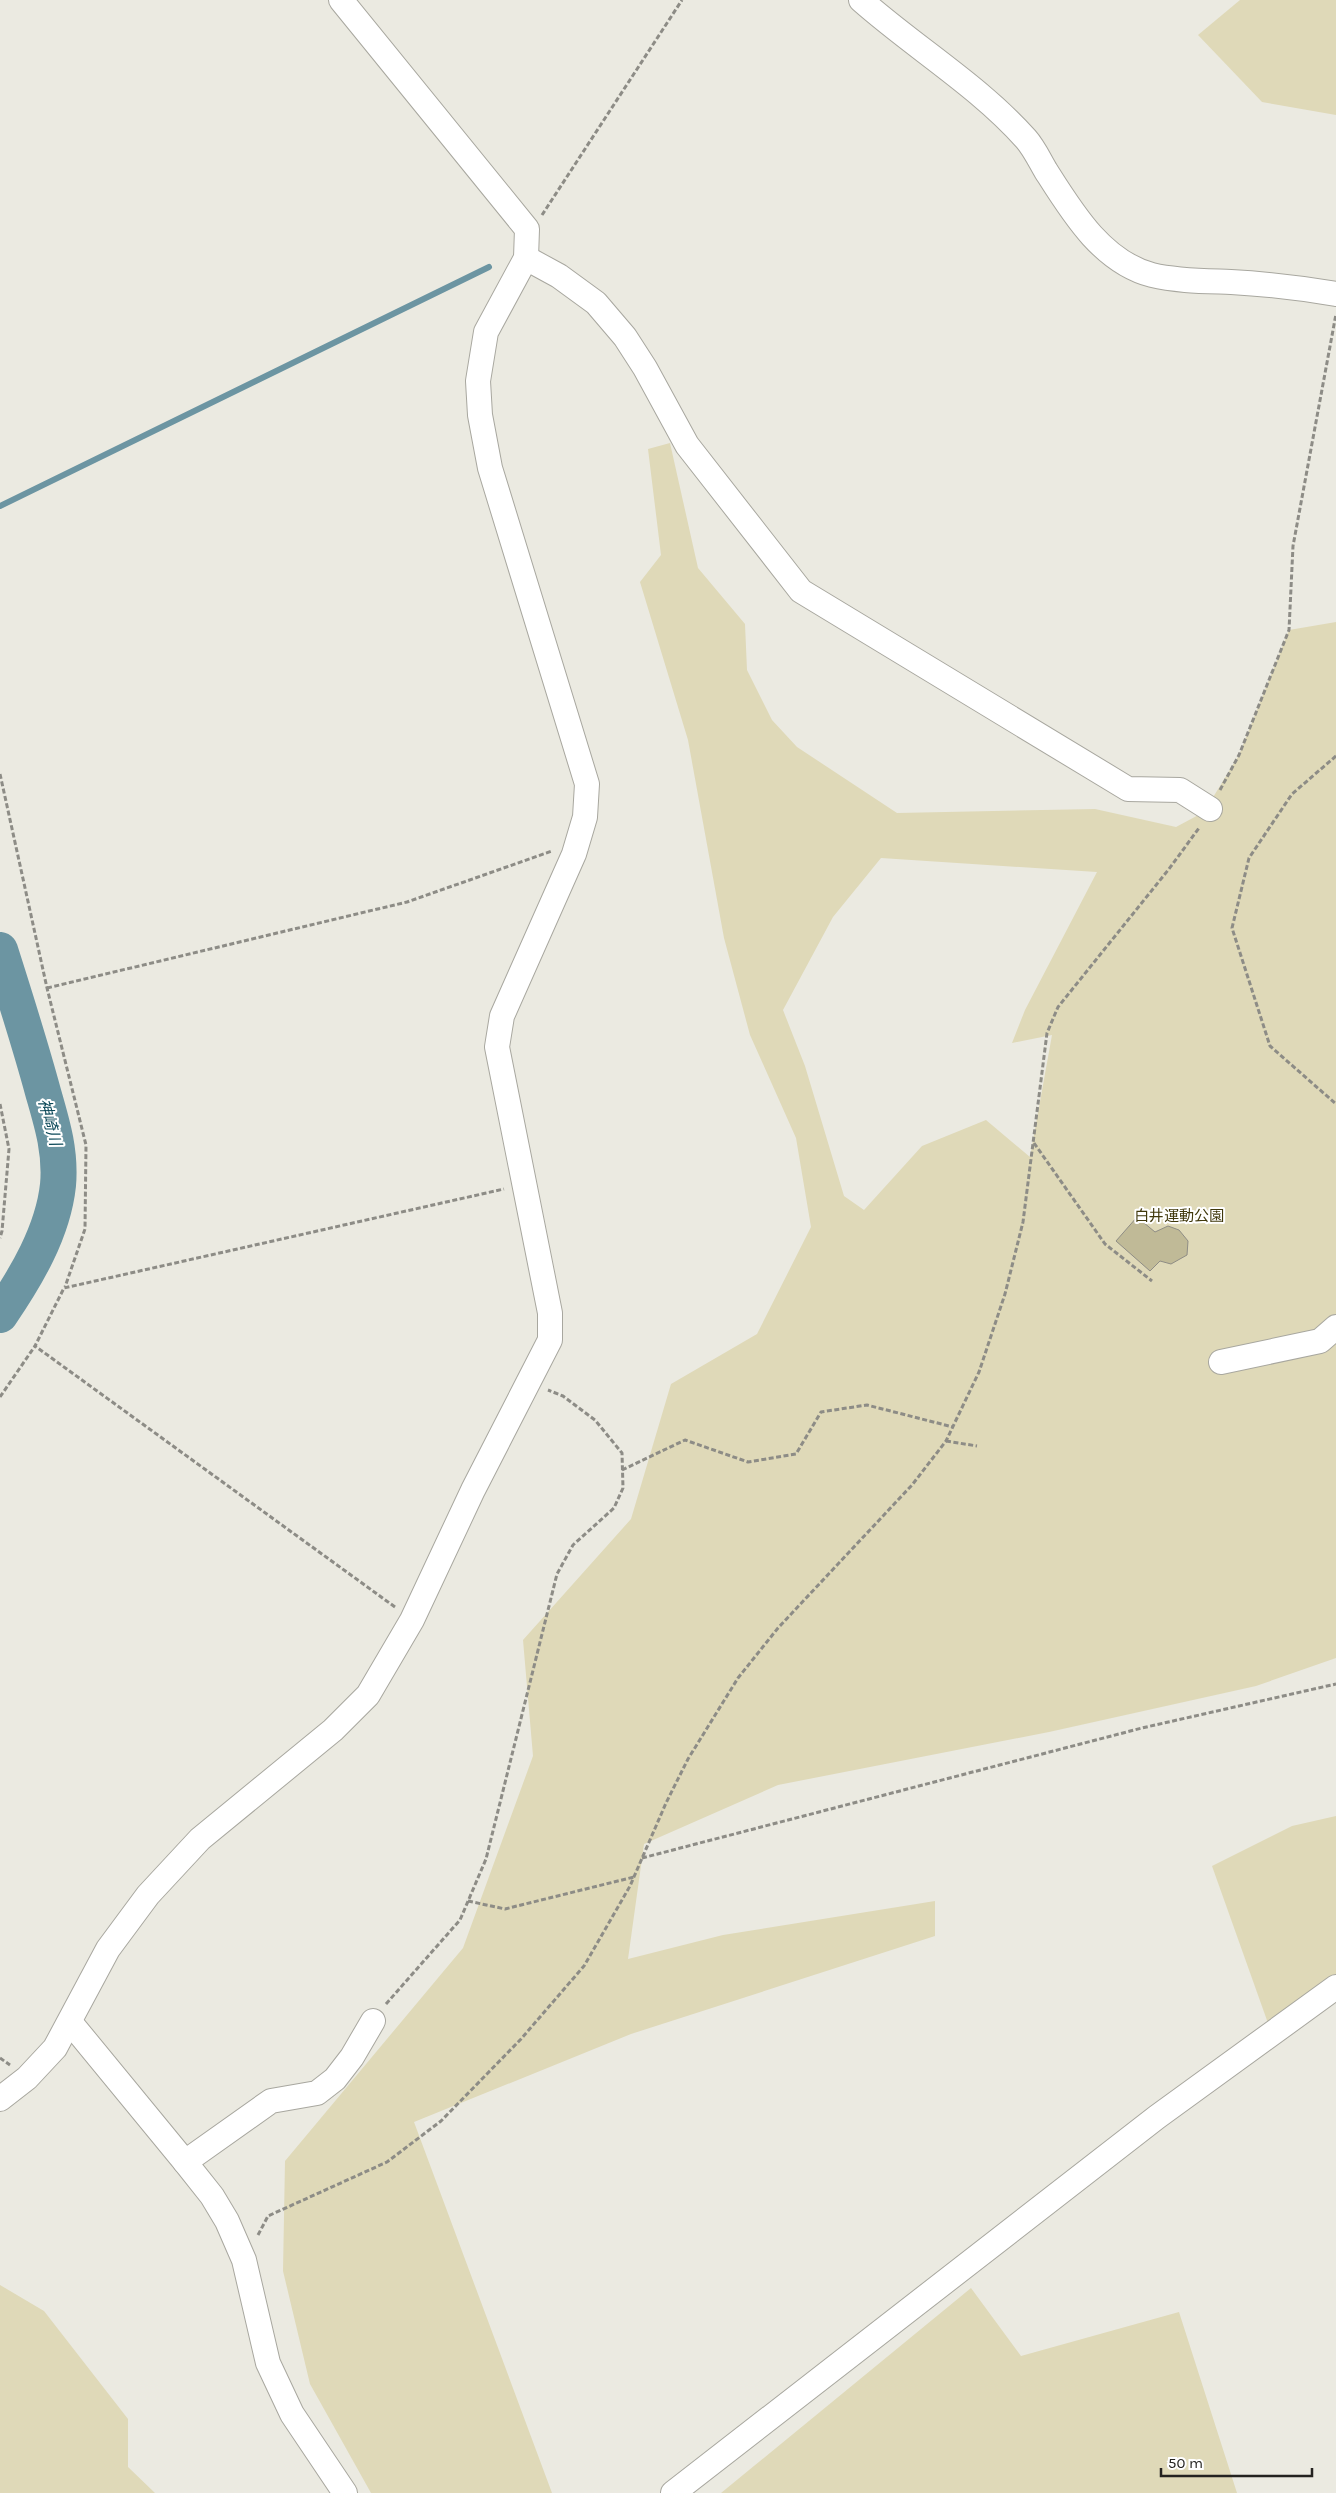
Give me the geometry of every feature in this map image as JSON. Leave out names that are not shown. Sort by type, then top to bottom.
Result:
[{"type":"street","points":[[0,2099],[27,2078],[55,2048],[108,1949],[148,1895],[200,1839],[332,1730],[368,1695],[412,1620],[473,1490],[550,1340],[550,1313],[496,1046],[502,1016],[574,854],[585,817],[587,784],[490,468],[480,415],[478,381],[486,332],[526,258],[527,230],[341,0]]},
{"type":"street","points":[[861,0],[893,28],[990,104],[1027,140],[1074,214],[1099,243],[1125,263],[1151,275],[1186,280],[1291,286],[1336,294]]},
{"type":"street","points":[[526,258],[559,276],[596,303],[625,337],[645,368],[687,445],[801,591],[1128,789],[1180,790],[1210,809]]},
{"type":"street","points":[[1221,1362],[1320,1341],[1336,1327]]},
{"type":"street","points":[[673,2493],[1157,2118],[1336,1987]]},
{"type":"street","points":[[185,2162],[272,2101],[317,2093],[335,2079],[352,2058],[373,2021]]},
{"type":"street","points":[[70,2022],[212,2196],[228,2221],[244,2260],[268,2363],[292,2414],[345,2493]]},
{"type":"path","points":[[527,230],[543,215],[682,0]]},
{"type":"path","points":[[244,2260],[268,2216],[387,2162],[442,2121],[521,2039],[584,1966],[634,1877],[688,1759],[738,1678],[778,1628],[912,1485],[946,1441],[979,1372],[1005,1294],[1023,1222],[1047,1033],[1058,1007],[1169,869],[1210,809],[1239,756],[1289,630],[1293,546],[1336,311]]},
{"type":"path","points":[[1336,756],[1292,794],[1249,858],[1232,928],[1270,1046],[1336,1104]]},
{"type":"path","points":[[0,774],[47,988],[86,1145],[85,1229],[64,1288],[35,1346],[0,1397]]},
{"type":"path","points":[[47,988],[407,902],[554,850]]},
{"type":"path","points":[[0,1104],[9,1149],[0,1238]]},
{"type":"path","points":[[1034,1142],[1105,1244],[1152,1281]]},
{"type":"path","points":[[64,1288],[524,1185]]},
{"type":"path","points":[[35,1346],[412,1620]]},
{"type":"path","points":[[373,2021],[394,1993],[460,1920],[486,1859],[557,1574],[573,1545],[614,1508],[623,1488],[622,1453],[595,1420],[563,1396],[528,1382]]},
{"type":"path","points":[[622,1470],[685,1440],[748,1462],[796,1454],[821,1412],[867,1405],[953,1427]]},
{"type":"path","points":[[946,1441],[977,1446]]},
{"type":"path","points":[[642,1858],[1132,1731],[1336,1684]]},
{"type":"path","points":[[468,1901],[505,1909],[634,1877]]},
{"type":"green space","points":[[1240,0],[1336,0],[1336,115],[1262,102],[1198,35]]},
{"type":"green space","name":"白井運動公園","points":[[670,443],[698,568],[745,624],[747,670],[772,720],[797,747],[897,813],[1095,809],[1176,827],[1204,812],[1239,755],[1289,630],[1336,622],[1336,1658],[1256,1686],[1049,1732],[778,1785],[644,1844],[628,1959],[723,1935],[935,1901],[935,1936],[631,2034],[414,2122],[552,2493],[371,2493],[310,2384],[283,2271],[285,2161],[463,1948],[533,1756],[523,1640],[631,1519],[671,1384],[757,1334],[811,1227],[796,1138],[750,1035],[724,938],[688,740],[640,582],[661,555],[648,449]],"holes":[[[881,858],[1097,872],[1025,1010],[1012,1043],[1052,1035],[1030,1157],[986,1120],[922,1146],[864,1210],[844,1196],[805,1066],[783,1010],[833,917]]]},
{"type":"green space","points":[[1336,1816],[1336,2000],[1269,2026],[1212,1866],[1292,1826]]},
{"type":"green space","points":[[0,2285],[44,2311],[128,2419],[128,2467],[155,2493],[0,2493]]},
{"type":"green space","points":[[971,2288],[1021,2356],[1179,2312],[1237,2493],[721,2493]]},
{"type":"building","points":[[1137,1217],[1155,1232],[1168,1226],[1179,1230],[1188,1241],[1187,1255],[1171,1264],[1160,1261],[1150,1271],[1116,1241]]},
{"type":"waterway","points":[[0,506],[489,267]]},
{"type":"waterway","name":"神崎川","points":[[0,950],[50,1115],[57,1149],[59,1173],[55,1203],[44,1237],[28,1270],[0,1315]]}]
